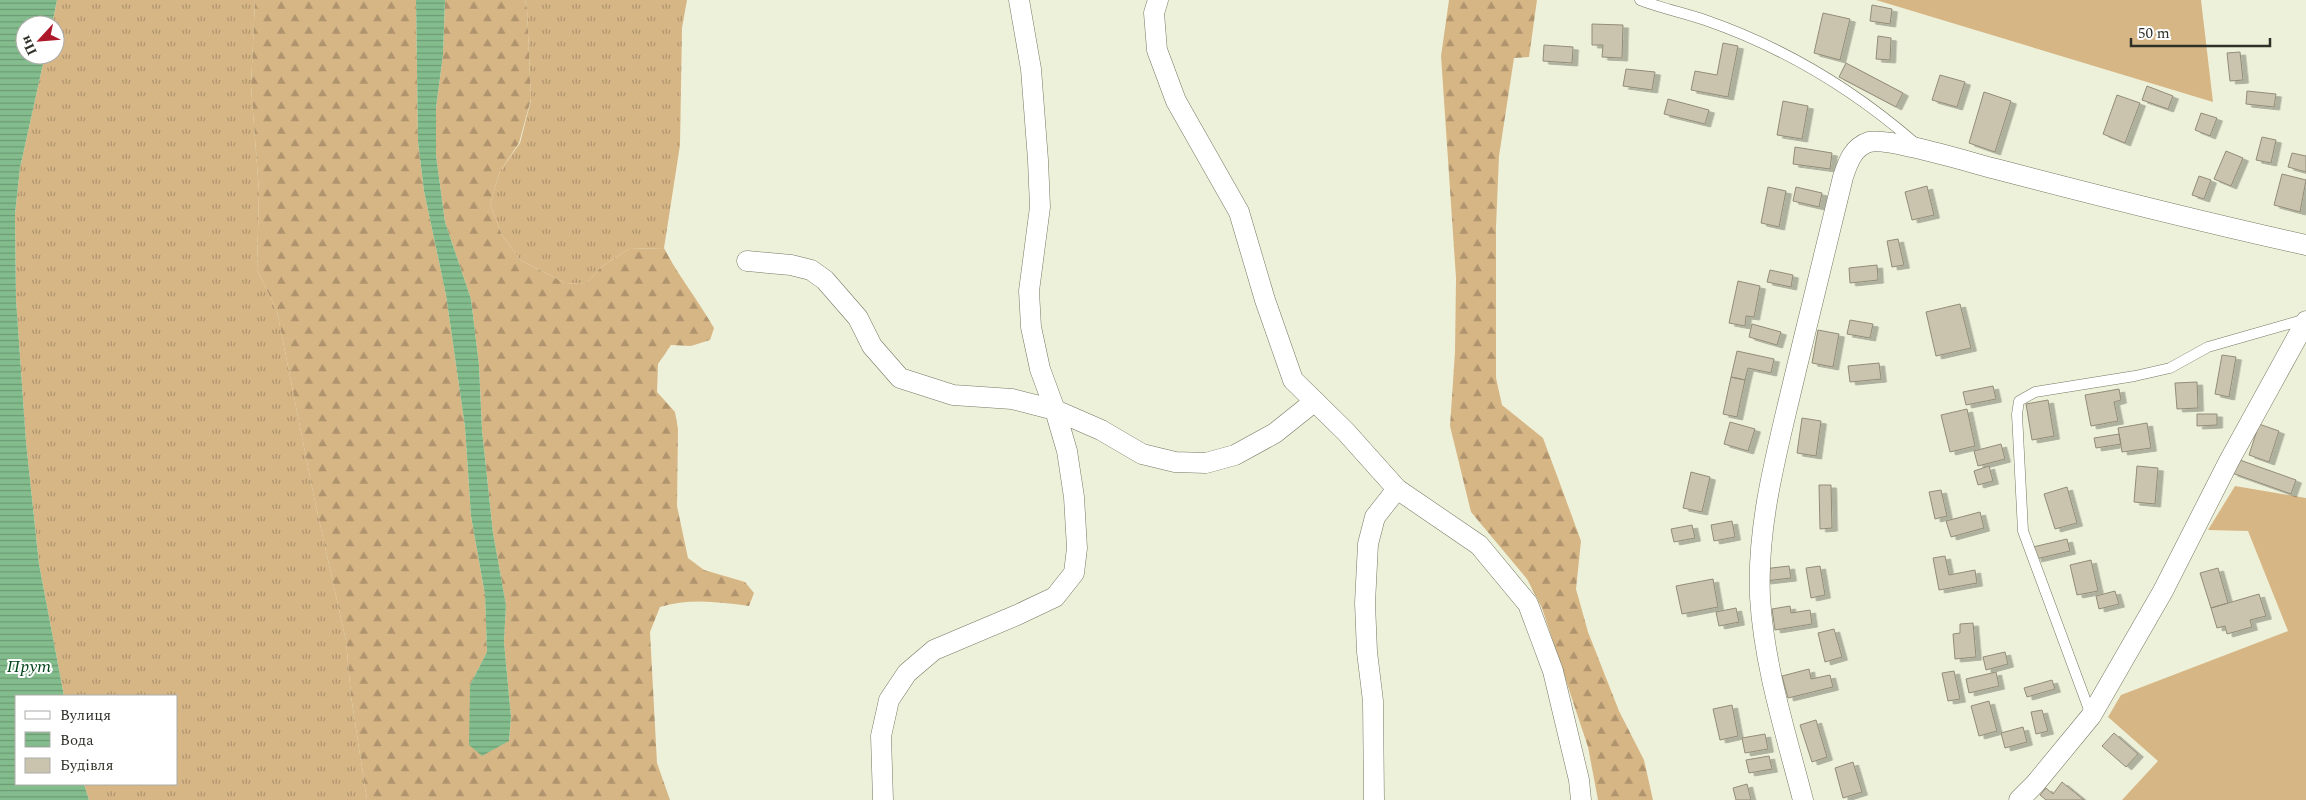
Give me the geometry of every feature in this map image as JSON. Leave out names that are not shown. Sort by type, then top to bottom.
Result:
[{"type":"street","points":[[883,800],[881,736],[888,700],[907,673],[934,650],[1055,597],[1074,573],[1078,548],[1074,497],[1067,452],[1056,410],[1040,369],[1031,327],[1029,291],[1040,207],[1031,69],[1019,0]]},
{"type":"street","points":[[1158,0],[1154,13],[1157,50],[1176,101],[1239,212],[1265,300],[1293,380],[1346,432],[1397,489],[1479,545],[1528,604],[1553,671],[1579,780],[1581,800]]},
{"type":"street","points":[[1803,800],[1763,637],[1760,596],[1761,558],[1769,485],[1848,162],[1854,151],[1871,142],[1924,150],[2079,191],[2306,245]]},
{"type":"street","points":[[747,261],[792,265],[811,270],[825,280],[858,318],[872,346],[900,378],[953,395],[1012,400],[1056,410],[1101,430],[1142,454],[1175,462],[1206,463],[1235,455],[1275,433],[1315,402]]},
{"type":"street","points":[[2019,800],[2035,784],[2091,716],[2163,592],[2229,461],[2306,320]]},
{"type":"street","points":[[1374,800],[1373,701],[1367,652],[1365,603],[1368,544],[1376,517],[1397,489]]},
{"type":"lane","points":[[1640,0],[1706,21],[1764,44],[1823,74],[1887,119],[1924,150]]},
{"type":"lane","points":[[2091,716],[2023,531],[2017,414],[2019,401],[2035,392],[2135,376],[2170,368],[2208,347],[2306,320]]},
{"type":"green space","points":[[57,0],[255,0],[251,86],[259,191],[257,270],[277,311],[314,497],[346,641],[351,696],[367,800],[89,800],[84,785],[178,785],[178,695],[64,695],[39,564],[26,442],[16,299],[15,214],[20,168],[43,65],[65,65],[65,15],[54,15]]},
{"type":"green space","points":[[255,0],[416,0],[418,142],[424,191],[446,295],[465,427],[471,516],[485,595],[487,652],[470,685],[509,741],[511,717],[504,642],[506,605],[493,533],[482,430],[479,365],[471,299],[445,222],[436,155],[436,108],[443,55],[445,0],[525,0],[531,99],[519,143],[500,171],[490,204],[502,235],[520,260],[565,283],[586,284],[601,267],[629,249],[664,248],[714,328],[710,340],[691,346],[671,345],[658,364],[657,392],[675,412],[678,429],[677,506],[688,558],[704,570],[745,582],[754,593],[749,606],[715,602],[682,602],[660,607],[650,632],[657,763],[670,800],[367,800],[351,696],[346,641],[314,497],[277,311],[257,270],[259,191],[251,86]]},
{"type":"green space","points":[[525,0],[687,0],[682,28],[680,145],[664,248],[629,249],[601,267],[586,284],[565,283],[520,260],[502,235],[490,204],[500,171],[520,143],[531,100]]},
{"type":"green space","points":[[1449,0],[1537,0],[1529,57],[1514,58],[1499,156],[1496,227],[1496,378],[1502,405],[1543,438],[1559,481],[1581,541],[1576,589],[1588,632],[1619,711],[1644,760],[1653,800],[1598,800],[1588,747],[1542,608],[1527,579],[1471,512],[1450,426],[1455,352],[1456,278],[1441,56]]},
{"type":"green space","points":[[1876,0],[2201,0],[2213,102]]},
{"type":"green space","points":[[2235,486],[2306,498],[2306,800],[2122,800],[2158,761],[2108,717],[2121,695],[2288,631],[2248,531],[2208,530]]},
{"type":"water","name":"Прут","points":[[0,0],[57,0],[54,15],[15,15],[15,65],[43,65],[20,168],[15,214],[16,299],[26,442],[39,564],[64,695],[15,695],[15,785],[84,785],[89,800],[0,800]]},
{"type":"water","points":[[416,0],[445,0],[443,55],[436,108],[436,155],[445,222],[471,299],[479,365],[482,430],[493,533],[506,605],[504,642],[511,717],[509,741],[482,756],[469,745],[470,685],[487,652],[485,595],[471,516],[465,427],[446,295],[424,191],[418,142]]},
{"type":"building","points":[[1872,5],[1892,9],[1890,24],[1870,21]]},
{"type":"building","points":[[1823,13],[1850,19],[1840,60],[1814,53]]},
{"type":"building","points":[[1592,24],[1623,25],[1622,58],[1602,57],[1603,45],[1592,45]]},
{"type":"building","points":[[1878,36],[1891,38],[1890,60],[1876,59]]},
{"type":"building","points":[[1723,43],[1738,46],[1728,97],[1691,90],[1695,71],[1717,75]]},
{"type":"building","points":[[1544,45],[1573,47],[1572,63],[1543,61]]},
{"type":"building","points":[[2240,52],[2243,80],[2230,81],[2227,53]]},
{"type":"building","points":[[1846,63],[1903,93],[1896,107],[1839,77]]},
{"type":"building","points":[[1626,69],[1655,72],[1652,90],[1623,86]]},
{"type":"building","points":[[1940,75],[1965,82],[1957,107],[1932,100]]},
{"type":"building","points":[[2147,86],[2173,96],[2168,109],[2142,100]]},
{"type":"building","points":[[2247,91],[2276,94],[2274,107],[2246,104]]},
{"type":"building","points":[[1984,92],[2011,101],[1995,152],[1969,143]]},
{"type":"building","points":[[2117,95],[2140,103],[2125,143],[2103,134]]},
{"type":"building","points":[[1668,99],[1709,110],[1705,124],[1664,114]]},
{"type":"building","points":[[1783,101],[1808,106],[1802,139],[1777,135]]},
{"type":"building","points":[[2201,113],[2217,118],[2210,136],[2195,130]]},
{"type":"building","points":[[2262,137],[2276,140],[2271,163],[2256,160]]},
{"type":"building","points":[[1795,147],[1832,153],[1830,169],[1793,164]]},
{"type":"building","points":[[2226,151],[2243,158],[2231,186],[2214,179]]},
{"type":"building","points":[[2292,153],[2306,156],[2306,172],[2288,167]]},
{"type":"building","points":[[2282,174],[2306,180],[2300,212],[2274,205]]},
{"type":"building","points":[[2199,176],[2211,180],[2204,199],[2192,195]]},
{"type":"building","points":[[1927,186],[1934,215],[1912,220],[1905,192]]},
{"type":"building","points":[[1768,187],[1786,191],[1779,227],[1761,223]]},
{"type":"building","points":[[1796,187],[1822,193],[1819,207],[1793,201]]},
{"type":"building","points":[[1898,239],[1904,265],[1892,267],[1887,241]]},
{"type":"building","points":[[1877,265],[1878,280],[1850,283],[1849,268]]},
{"type":"building","points":[[1770,270],[1793,275],[1791,287],[1767,282]]},
{"type":"building","points":[[1738,281],[1760,286],[1754,317],[1746,316],[1745,326],[1729,323]]},
{"type":"building","points":[[1960,304],[1971,348],[1936,356],[1926,312]]},
{"type":"building","points":[[1850,320],[1873,324],[1870,338],[1847,334]]},
{"type":"building","points":[[1752,324],[1781,332],[1777,345],[1749,337]]},
{"type":"building","points":[[1818,330],[1839,334],[1833,367],[1812,363]]},
{"type":"building","points":[[1737,351],[1774,359],[1771,373],[1748,368],[1745,380],[1731,377]]},
{"type":"building","points":[[2222,355],[2236,357],[2229,397],[2215,394]]},
{"type":"building","points":[[1879,363],[1881,379],[1850,382],[1848,366]]},
{"type":"building","points":[[1731,377],[1745,380],[1737,417],[1723,414]]},
{"type":"building","points":[[2197,382],[2198,408],[2177,409],[2175,383]]},
{"type":"building","points":[[1993,386],[1996,399],[1966,405],[1963,392]]},
{"type":"building","points":[[2119,389],[2121,400],[2114,402],[2118,421],[2091,426],[2085,395]]},
{"type":"building","points":[[2048,400],[2054,436],[2032,440],[2026,404]]},
{"type":"building","points":[[1967,409],[1975,446],[1950,452],[1941,415]]},
{"type":"building","points":[[2197,414],[2217,414],[2217,425],[2197,426]]},
{"type":"building","points":[[1802,418],[1821,421],[1816,456],[1797,453]]},
{"type":"building","points":[[1730,422],[1755,429],[1748,451],[1724,444]]},
{"type":"building","points":[[2147,423],[2151,448],[2122,452],[2118,428]]},
{"type":"building","points":[[2259,424],[2279,431],[2269,462],[2249,455]]},
{"type":"building","points":[[2119,434],[2121,444],[2096,448],[2094,438]]},
{"type":"building","points":[[2001,444],[2005,459],[1978,466],[1974,451]]},
{"type":"building","points":[[2237,459],[2296,480],[2291,494],[2232,473]]},
{"type":"building","points":[[1989,466],[1993,481],[1978,485],[1974,471]]},
{"type":"building","points":[[2137,466],[2158,468],[2155,504],[2134,502]]},
{"type":"building","points":[[1691,472],[1710,477],[1702,512],[1683,508]]},
{"type":"building","points":[[1819,485],[1831,485],[1832,528],[1820,529]]},
{"type":"building","points":[[2067,487],[2077,523],[2055,529],[2044,494]]},
{"type":"building","points":[[1941,490],[1947,516],[1935,519],[1929,492]]},
{"type":"building","points":[[1980,512],[1984,528],[1951,537],[1946,521]]},
{"type":"building","points":[[1732,521],[1735,537],[1714,541],[1711,525]]},
{"type":"building","points":[[1692,525],[1695,538],[1674,542],[1671,529]]},
{"type":"building","points":[[2067,539],[2070,551],[2036,559],[2033,547]]},
{"type":"building","points":[[1945,556],[1949,575],[1975,570],[1977,583],[1939,590],[1933,558]]},
{"type":"building","points":[[2091,560],[2098,591],[2077,595],[2070,565]]},
{"type":"building","points":[[1789,566],[1791,578],[1765,581],[1763,569]]},
{"type":"building","points":[[1820,566],[1825,595],[1811,598],[1806,568]]},
{"type":"building","points":[[2218,568],[2228,603],[2211,608],[2200,573]]},
{"type":"building","points":[[1713,579],[1718,607],[1682,614],[1676,586]]},
{"type":"building","points":[[2115,591],[2119,604],[2099,609],[2096,596]]},
{"type":"building","points":[[2259,594],[2266,616],[2250,620],[2252,627],[2227,634],[2225,626],[2217,628],[2211,608]]},
{"type":"building","points":[[1790,606],[1791,613],[1810,610],[1812,624],[1775,630],[1772,609]]},
{"type":"building","points":[[1736,608],[1739,622],[1719,626],[1716,612]]},
{"type":"building","points":[[1973,623],[1976,657],[1955,659],[1953,634],[1960,633],[1960,624]]},
{"type":"building","points":[[1834,629],[1842,657],[1825,662],[1818,633]]},
{"type":"building","points":[[2005,652],[2008,664],[1986,670],[1983,657]]},
{"type":"building","points":[[1809,669],[1811,679],[1830,675],[1833,687],[1788,698],[1782,676]]},
{"type":"building","points":[[1954,671],[1960,699],[1948,701],[1942,673]]},
{"type":"building","points":[[1996,672],[1999,686],[1969,693],[1966,679]]},
{"type":"building","points":[[2052,680],[2055,689],[2027,697],[2024,688]]},
{"type":"building","points":[[1989,701],[1997,731],[1979,736],[1971,706]]},
{"type":"building","points":[[1732,705],[1738,736],[1720,740],[1713,709]]},
{"type":"building","points":[[2042,710],[2048,731],[2036,734],[2031,712]]},
{"type":"building","points":[[1816,720],[1827,757],[1812,762],[1800,725]]},
{"type":"building","points":[[2023,727],[2027,742],[2005,748],[2001,733]]},
{"type":"building","points":[[2114,733],[2138,754],[2126,767],[2102,746]]},
{"type":"building","points":[[1765,734],[1768,749],[1745,753],[1742,738]]},
{"type":"building","points":[[1769,756],[1772,769],[1749,773],[1746,760]]},
{"type":"building","points":[[1853,762],[1862,792],[1843,798],[1835,768]]},
{"type":"building","points":[[2062,782],[2084,800],[2046,800],[2040,795],[2046,788],[2053,794]]},
{"type":"building","points":[[1747,784],[1751,800],[1736,800],[1733,788]]}]
